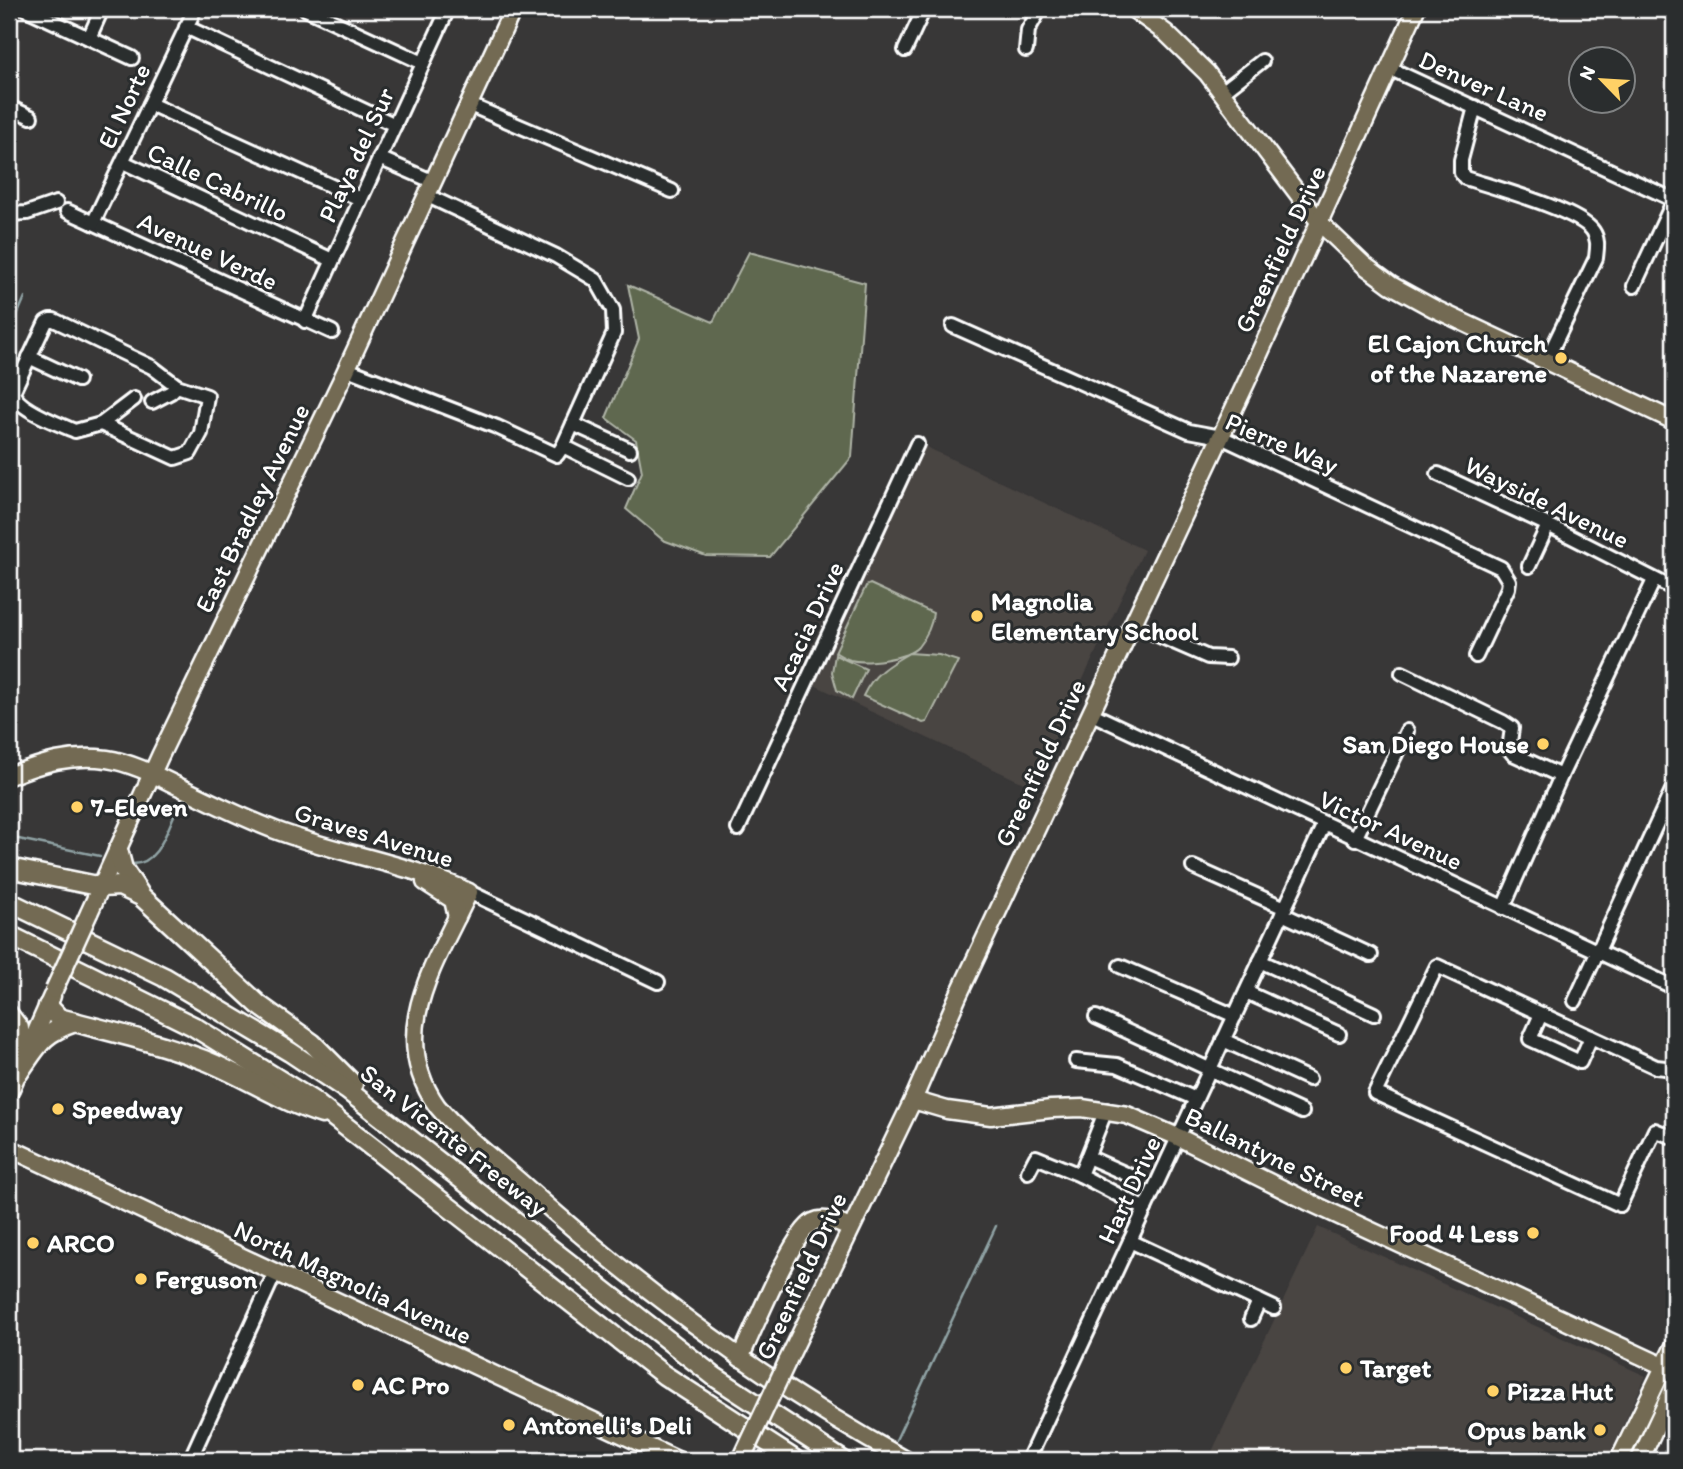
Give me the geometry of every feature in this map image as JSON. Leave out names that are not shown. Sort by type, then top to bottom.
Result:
[{"type":"highway","points":[[118,850],[123,869],[141,896],[259,1005],[312,1043],[396,1126]]},
{"type":"highway","points":[[9,868],[102,887],[120,886],[141,896]]},
{"type":"highway","name":"San Vicente Freeway","points":[[9,902],[164,977],[290,1052],[396,1126],[635,1317],[715,1377],[842,1460]]},
{"type":"highway","name":"San Vicente Freeway","points":[[9,935],[192,1026],[313,1101],[664,1375],[795,1460]]},
{"type":"highway","points":[[51,998],[59,1018],[156,1044],[203,1060],[241,1076],[293,1105],[336,1119]]},
{"type":"highway","points":[[9,1014],[19,1028],[19,1072]]},
{"type":"highway","points":[[9,1014],[37,1030]]},
{"type":"highway","points":[[19,1072],[42,1039],[54,1029],[75,1022]]},
{"type":"main road","name":"East Bradley Avenue","points":[[9,1093],[152,773],[346,369],[513,9]]},
{"type":"main road","points":[[1133,9],[1166,33],[1222,92],[1320,223],[1364,265],[1391,285],[1433,308],[1674,421]]},
{"type":"main road","name":"Greenfield Drive","points":[[741,1460],[913,1100],[958,996],[1320,223],[1416,9]]},
{"type":"main road","name":"Graves Avenue","points":[[9,776],[54,760],[79,757],[111,760],[152,773],[273,829],[419,872],[469,892],[423,990],[414,1026],[416,1063],[433,1100],[453,1122],[555,1213],[657,1297],[740,1358],[862,1436],[906,1460]]},
{"type":"main road","points":[[419,872],[422,880],[453,900],[457,917]]},
{"type":"main road","name":"Ballantyne Street","points":[[913,1100],[947,1110],[991,1116],[1051,1109],[1106,1110],[1126,1115],[1178,1137],[1303,1199],[1669,1369]]},
{"type":"main road","name":"North Magnolia Avenue","points":[[9,1148],[677,1460]]},
{"type":"main road","points":[[740,1358],[789,1255],[806,1228],[814,1222],[824,1220],[850,1228]]},
{"type":"main road","points":[[1619,1460],[1669,1369],[1674,1346]]},
{"type":"main road","points":[[1640,1460],[1674,1387]]},
{"type":"street","points":[[26,9],[132,58]]},
{"type":"street","points":[[89,38],[102,9]]},
{"type":"street","name":"El Norte","points":[[93,223],[195,9]]},
{"type":"street","points":[[306,9],[423,63]]},
{"type":"street","name":"Playa del Sur","points":[[305,321],[448,9]]},
{"type":"street","points":[[905,50],[924,9]]},
{"type":"street","points":[[1026,50],[1028,30],[1040,9]]},
{"type":"street","points":[[1664,9],[1669,9]]},
{"type":"street","points":[[186,27],[395,125]]},
{"type":"street","points":[[1222,92],[1262,61]]},
{"type":"street","name":"Denver Lane","points":[[1389,68],[1674,200]]},
{"type":"street","points":[[150,104],[360,200]]},
{"type":"street","points":[[470,105],[672,191]]},
{"type":"street","points":[[9,107],[31,117]]},
{"type":"street","points":[[1475,107],[1461,160],[1461,173],[1465,178],[1558,209],[1592,229],[1597,240],[1596,258],[1546,361]]},
{"type":"street","points":[[346,369],[451,408],[557,455],[614,333],[613,310],[596,281],[379,158]]},
{"type":"street","name":"Calle Cabrillo","points":[[123,162],[332,260]]},
{"type":"street","points":[[1634,286],[1674,200]]},
{"type":"street","points":[[9,215],[27,213],[56,203]]},
{"type":"street","name":"Avenue Verde","points":[[68,211],[332,332]]},
{"type":"street","points":[[100,424],[175,458],[185,456],[190,453],[201,432],[207,396],[177,386],[157,371],[54,320],[46,322],[13,392],[14,399],[22,406],[75,431],[100,424],[134,399]]},
{"type":"street","name":"Pierre Way","points":[[953,326],[1189,431],[1221,436],[1501,568],[1510,581],[1476,656]]},
{"type":"street","points":[[29,357],[78,380]]},
{"type":"street","points":[[152,402],[171,393],[177,386]]},
{"type":"street","points":[[573,424],[629,450]]},
{"type":"street","name":"Acacia Drive","points":[[738,829],[917,443]]},
{"type":"street","points":[[563,446],[628,478]]},
{"type":"street","name":"Wayside Avenue","points":[[1438,474],[1548,525],[1674,589]]},
{"type":"street","points":[[1529,566],[1548,525]]},
{"type":"street","points":[[1503,908],[1561,776],[1654,580]]},
{"type":"street","points":[[1132,624],[1208,657],[1228,658]]},
{"type":"street","points":[[1402,673],[1503,722],[1512,728],[1509,750],[1513,754],[1561,776]]},
{"type":"street","name":"Victor Avenue","points":[[1090,713],[1673,987]]},
{"type":"street","points":[[1355,839],[1407,731]]},
{"type":"street","points":[[1575,1000],[1674,786]]},
{"type":"street","name":"Hart Drive","points":[[1028,1460],[1324,824]]},
{"type":"street","points":[[1193,867],[1371,955]]},
{"type":"street","points":[[469,892],[658,982]]},
{"type":"street","points":[[1260,961],[1374,1014]]},
{"type":"street","points":[[1120,965],[1235,1016]]},
{"type":"street","points":[[1674,1069],[1656,1067],[1437,966],[1376,1093],[1620,1205],[1655,1129],[1674,1138]]},
{"type":"street","points":[[1246,992],[1339,1034]]},
{"type":"street","points":[[1541,1014],[1530,1039],[1580,1062],[1591,1037]]},
{"type":"street","points":[[1096,1017],[1302,1112]]},
{"type":"street","points":[[1223,1040],[1309,1079]]},
{"type":"street","points":[[1076,1061],[1117,1065],[1196,1099]]},
{"type":"street","points":[[1080,1175],[1106,1110]]},
{"type":"street","points":[[1028,1172],[1036,1157],[1080,1175],[1144,1209]]},
{"type":"street","points":[[1088,1157],[1133,1177]]},
{"type":"street","points":[[1130,1241],[1274,1308]]},
{"type":"street","points":[[190,1460],[275,1273]]},
{"type":"street","points":[[1251,1319],[1259,1301]]},
{"type":"shaded area","name":"Magnolia Elementary School","points":[[922,445],[1144,550],[1032,787],[810,683]]},
{"type":"shaded area","points":[[1318,1227],[1646,1376],[1607,1460],[1208,1460]]},
{"type":"green space","points":[[749,252],[865,283],[852,457],[770,557],[706,556],[663,540],[626,509],[642,472],[636,440],[606,418],[639,339],[628,285],[713,322]]},
{"type":"green space","points":[[870,584],[933,613],[926,635],[913,651],[886,660],[865,661],[850,660],[835,652],[866,586]]},
{"type":"green space","points":[[909,653],[939,655],[958,661],[927,722],[923,723],[863,696],[871,682],[882,671]]},
{"type":"green space","points":[[835,655],[866,669],[852,699],[837,690],[832,672]]},
{"type":"waterway","points":[[9,334],[25,297]]},
{"type":"waterway","points":[[132,864],[149,859],[155,852],[177,809]]},
{"type":"waterway","points":[[9,837],[100,856]]},
{"type":"waterway","points":[[896,1440],[996,1226]]},
{"type":"place","name":"El Cajon Church of the Nazarene","points":[[1561,358]]},
{"type":"place","name":"Magnolia Elementary School","points":[[977,616]]},
{"type":"place","name":"San Diego House","points":[[1543,744]]},
{"type":"place","name":"7-Eleven","points":[[77,807]]},
{"type":"place","name":"Speedway","points":[[58,1109]]},
{"type":"place","name":"Food 4 Less","points":[[1533,1233]]},
{"type":"place","name":"ARCO","points":[[33,1243]]},
{"type":"place","name":"Ferguson","points":[[141,1279]]},
{"type":"place","name":"Target","points":[[1346,1368]]},
{"type":"place","name":"AC Pro","points":[[358,1385]]},
{"type":"place","name":"Pizza Hut","points":[[1493,1391]]},
{"type":"place","name":"Antonelli's Deli","points":[[509,1425]]},
{"type":"place","name":"Opus bank","points":[[1600,1430]]}]
